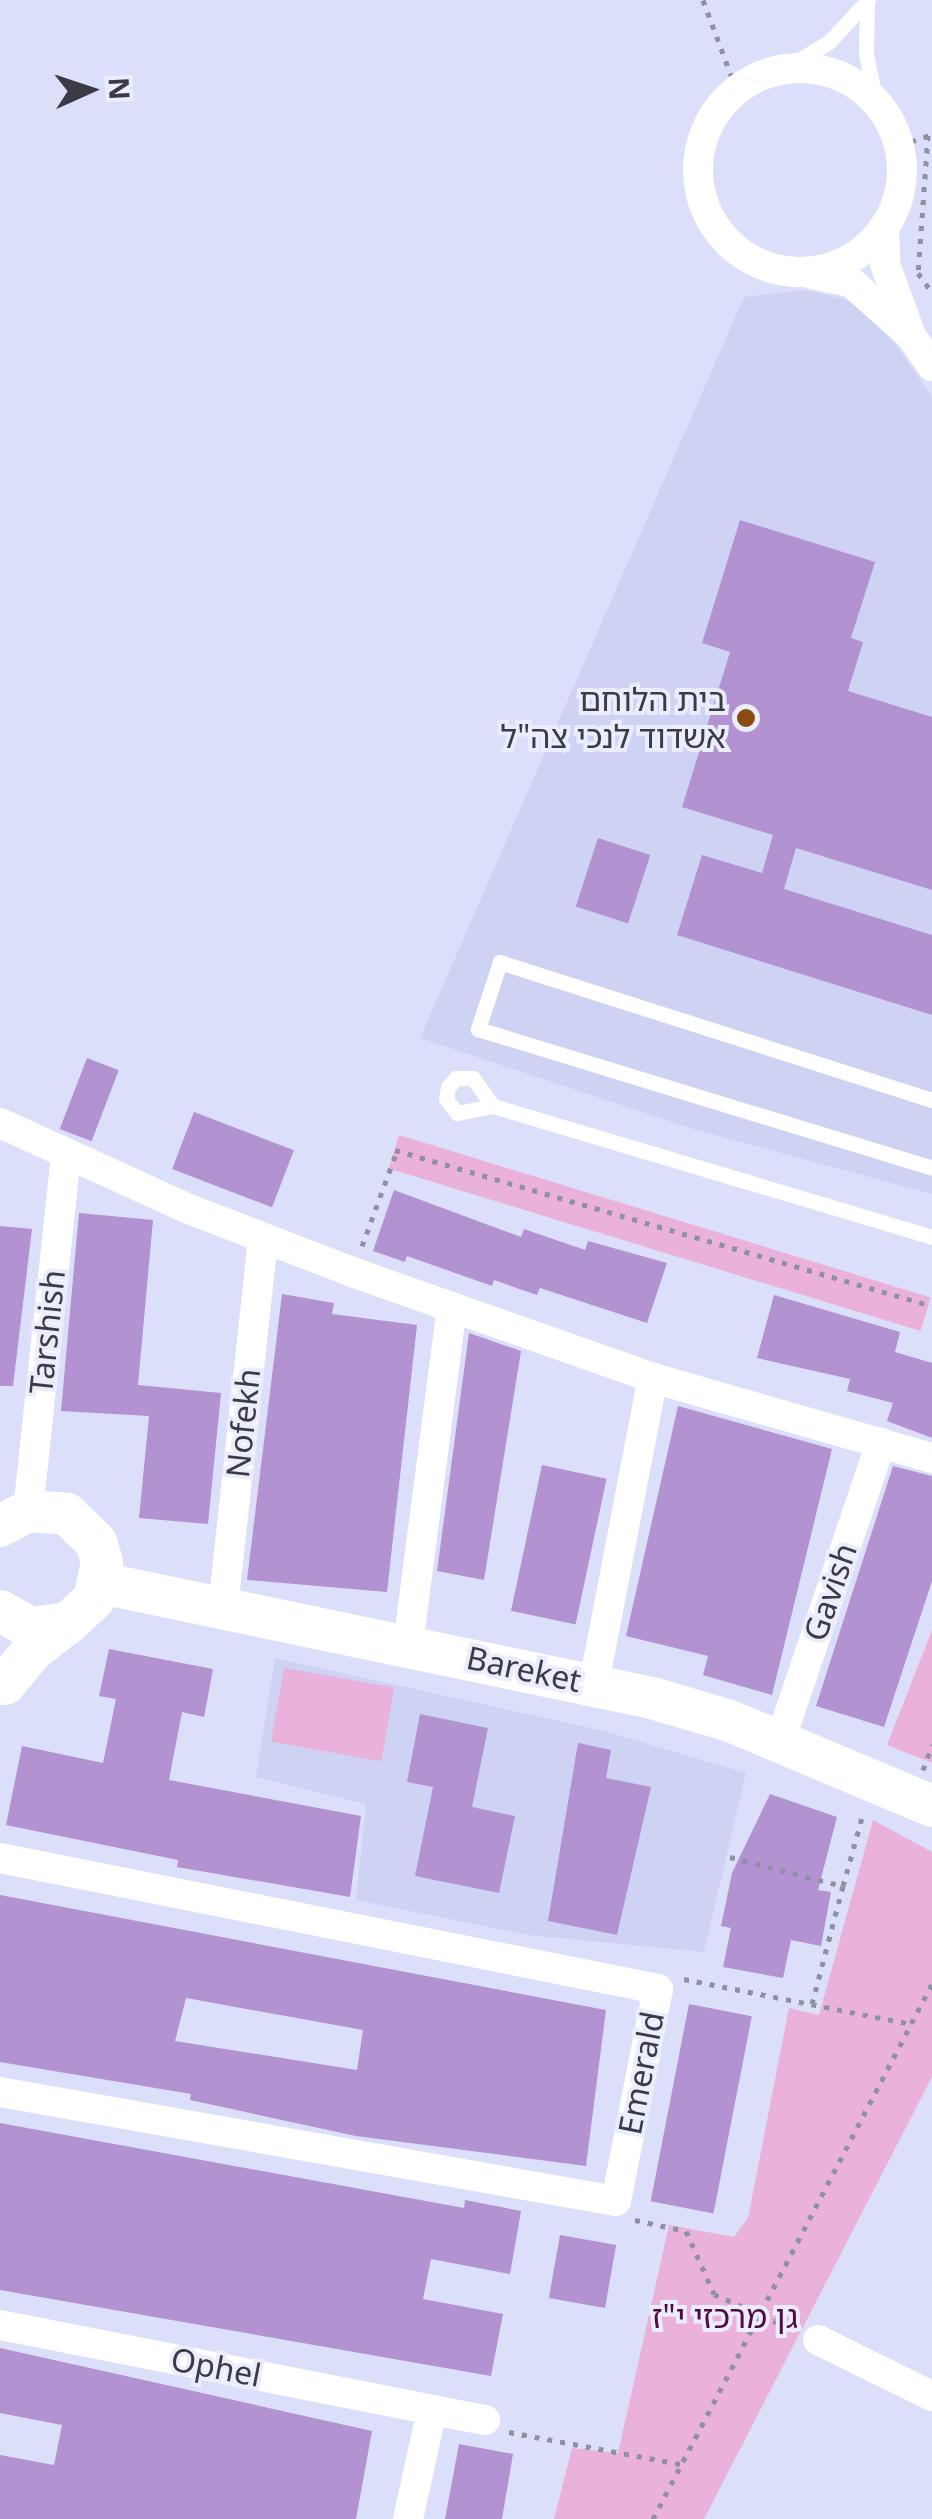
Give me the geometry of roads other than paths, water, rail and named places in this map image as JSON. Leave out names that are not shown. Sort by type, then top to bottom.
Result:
[{"type":"street","points":[[910,336],[885,264],[884,227],[902,176],[899,146],[876,103],[836,74],[786,68],[736,90],[705,133],[698,161],[709,218],[750,260],[851,282],[910,336],[932,366]]},
{"type":"street","points":[[806,273],[860,253],[884,227]]},
{"type":"street","points":[[0,1123],[189,1209],[452,1308],[653,1378],[932,1458]]},
{"type":"street","name":"Tarshish","points":[[14,1518],[66,1154]]},
{"type":"street","name":"Nofekh","points":[[223,1608],[263,1238]]},
{"type":"street","points":[[408,1645],[452,1308]]},
{"type":"street","points":[[594,1683],[653,1378]]},
{"type":"street","name":"Gavish","points":[[780,1741],[881,1443]]},
{"type":"street","points":[[3,1692],[68,1623],[83,1614],[101,1583],[96,1542],[84,1526],[58,1512],[14,1518]]},
{"type":"street","name":"Bareket","points":[[101,1583],[594,1683],[926,1791]]},
{"type":"street","points":[[3,1692],[0,1614],[31,1628],[68,1623]]},
{"type":"street","name":"Emerald","points":[[0,1858],[658,1990],[616,2201],[0,2092]]},
{"type":"street","name":"Ophel","points":[[0,2325],[485,2420]]},
{"type":"street","points":[[818,2340],[932,2396]]},
{"type":"street","points":[[408,2519],[432,2410]]},
{"type":"lane","points":[[786,68],[829,42],[868,1]]},
{"type":"lane","points":[[868,1],[866,54],[876,103]]},
{"type":"lane","points":[[932,1100],[500,962],[478,1029],[932,1168]]},
{"type":"lane","points":[[494,1106],[932,1237]]},
{"type":"place","name":"בית הלוחם אשדוד לנכי צה\"ל","points":[[746,718]]},
{"type":"park label","name":"גן מרכזי י\"ז","points":[[725,2316]]}]
